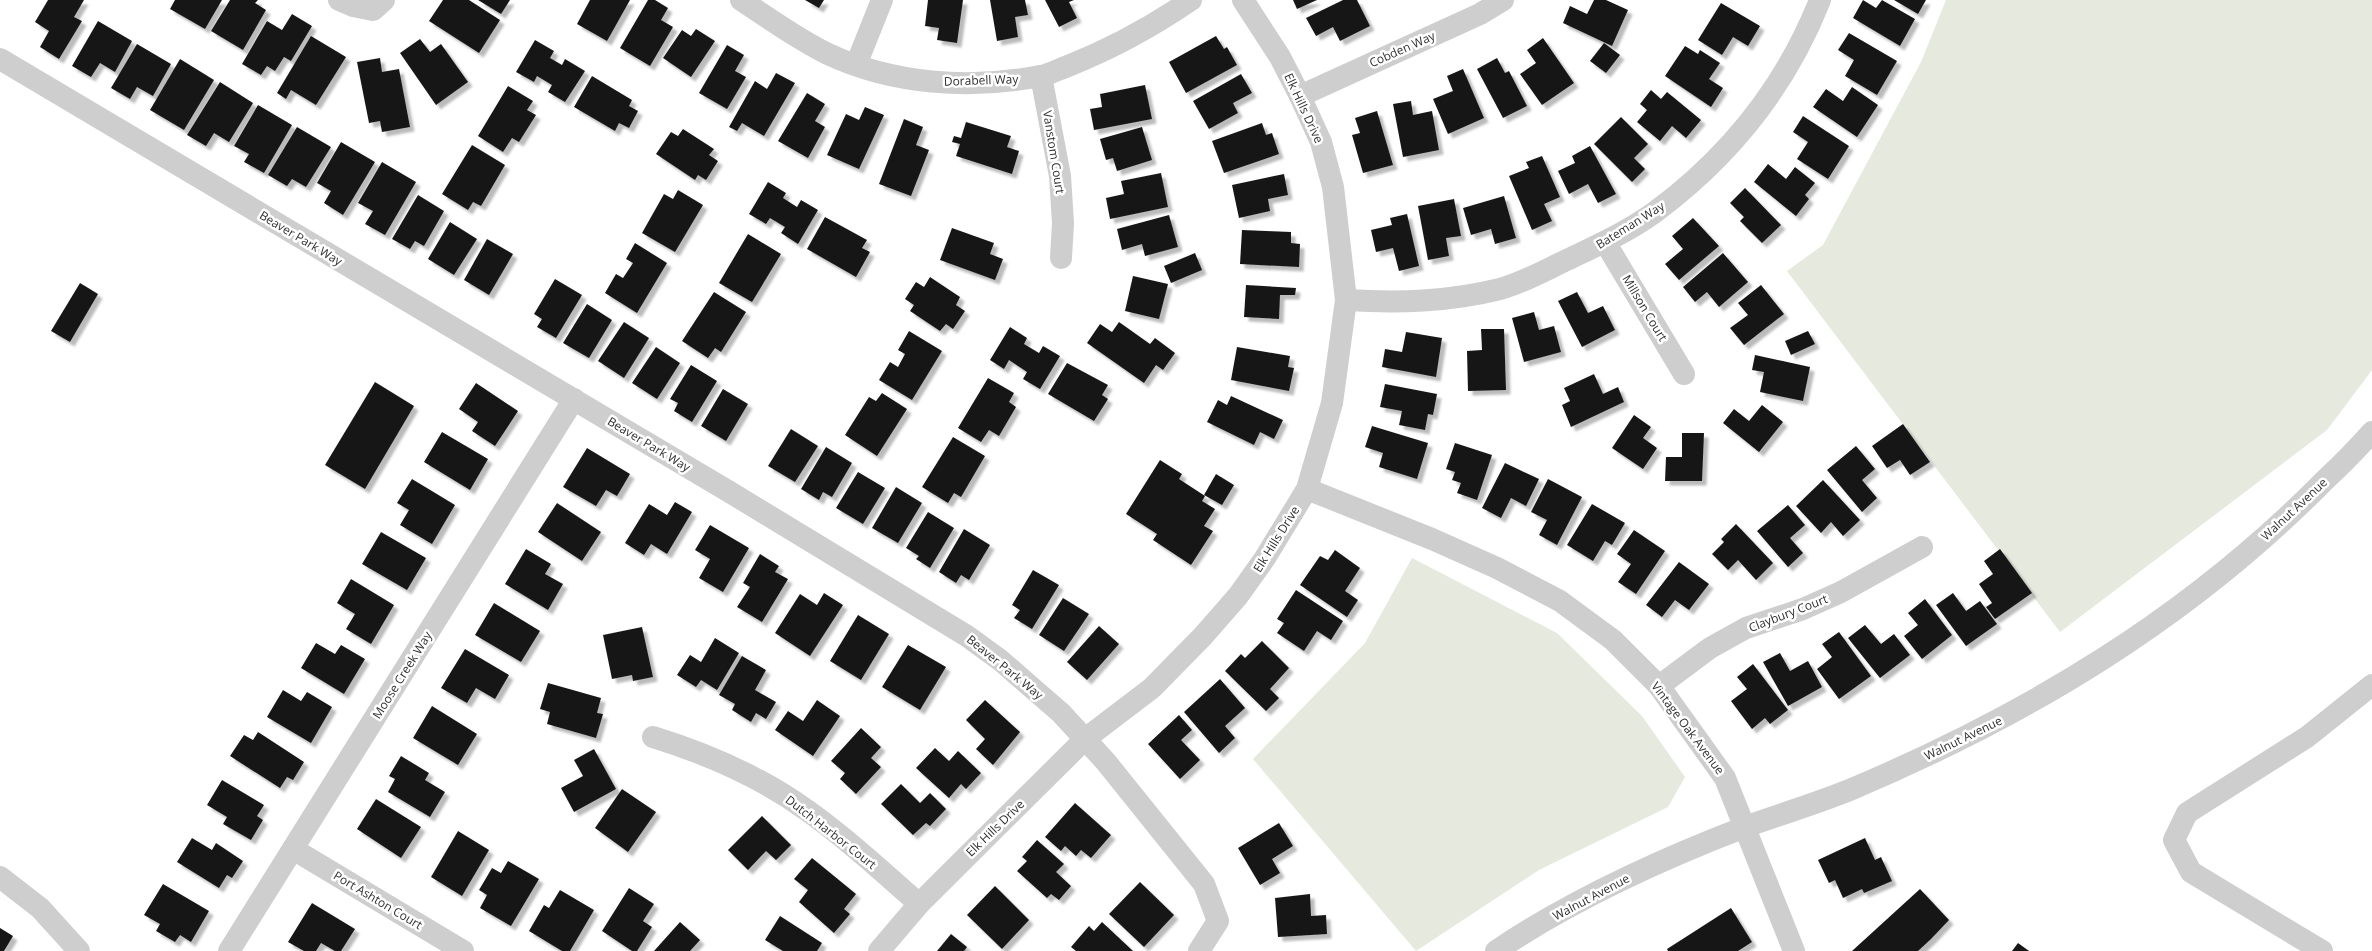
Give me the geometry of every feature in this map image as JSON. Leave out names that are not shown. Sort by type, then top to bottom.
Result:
[{"type":"street","points":[[339,0],[353,6],[373,10],[384,0]]},
{"type":"street","name":"Dorabell Way","points":[[742,0],[800,39],[856,65],[908,79],[952,83],[994,82],[1041,76],[1092,57],[1191,0]]},
{"type":"street","points":[[856,65],[882,0]]},
{"type":"street","name":"Elk Hills Drive","points":[[879,951],[919,904],[1085,739],[1152,688],[1203,636],[1238,596],[1265,558],[1307,488],[1332,403],[1346,300],[1332,188],[1321,142],[1300,96],[1280,57],[1243,0]]},
{"type":"street","name":"Cobden Way","points":[[1300,96],[1480,14],[1503,0]]},
{"type":"street","name":"Bateman Way","points":[[1346,300],[1398,303],[1431,301],[1502,288],[1605,242],[1654,213],[1708,169],[1746,128],[1781,80],[1811,23],[1820,0]]},
{"type":"street","name":"Beaver Park Way","points":[[0,59],[488,350],[574,399],[967,636],[1000,660],[1055,708],[1085,739],[1152,818],[1204,884],[1218,921],[1199,951]]},
{"type":"street","name":"Vanstom Court","points":[[1041,76],[1060,176],[1063,223],[1061,258]]},
{"type":"street","name":"Millson Court","points":[[1605,242],[1684,374]]},
{"type":"street","name":"Moose Creek Way","points":[[229,951],[574,399]]},
{"type":"street","name":"Walnut Avenue","points":[[1496,951],[1560,912],[1618,881],[1745,827],[1849,790],[1939,751],[2026,706],[2090,668],[2171,613],[2267,536],[2372,432]]},
{"type":"street","name":"Vintage Oak Avenue","points":[[1307,488],[1432,539],[1497,568],[1560,601],[1613,640],[1659,686],[1725,778],[1794,951]]},
{"type":"street","name":"Claybury Court","points":[[1659,686],[1710,648],[1746,628],[1803,609],[1841,592],[1922,547]]},
{"type":"street","points":[[2322,951],[2191,872],[2174,840],[2187,813],[2307,737],[2372,685]]},
{"type":"street","name":"Dutch Harbor Court","points":[[653,737],[689,748],[738,770],[778,791],[835,832],[919,904]]},
{"type":"street","name":"Port Ashton Court","points":[[293,849],[463,951]]},
{"type":"street","points":[[0,877],[40,908],[79,951]]},
{"type":"shaded area","points":[[1946,0],[2372,0],[2372,370],[2327,430],[2060,632],[1787,271],[1823,245],[1921,62]]},
{"type":"shaded area","points":[[1412,558],[1557,633],[1642,716],[1685,777],[1668,807],[1539,870],[1416,951],[1253,759],[1365,643]]},
{"type":"building","points":[[48,0],[84,0],[74,17],[82,21],[59,59],[40,47],[49,31],[35,22]]},
{"type":"building","points":[[175,0],[222,0],[205,29],[170,9]]},
{"type":"building","points":[[230,0],[258,0],[255,3],[266,10],[243,50],[211,31]]},
{"type":"building","points":[[443,0],[469,0],[500,20],[479,53],[429,21]]},
{"type":"building","points":[[478,0],[510,0],[501,14]]},
{"type":"building","points":[[590,0],[630,0],[607,41],[577,24]]},
{"type":"building","points":[[648,0],[655,0],[668,8],[661,20],[673,27],[650,66],[620,48]]},
{"type":"building","points":[[805,0],[824,0],[819,8]]},
{"type":"building","points":[[928,0],[963,0],[957,43],[937,40],[939,28],[925,26]]},
{"type":"building","points":[[990,0],[1025,0],[1028,15],[1015,17],[1018,37],[997,41]]},
{"type":"building","points":[[1045,0],[1074,0],[1069,2],[1077,18],[1059,27]]},
{"type":"building","points":[[1293,0],[1317,0],[1297,9]]},
{"type":"building","points":[[1343,0],[1357,0],[1370,26],[1340,41],[1333,27],[1316,36],[1306,18]]},
{"type":"building","points":[[1594,0],[1606,0],[1628,10],[1612,46],[1563,23],[1570,6],[1587,14]]},
{"type":"building","points":[[1863,0],[1876,8],[1882,0],[1915,19],[1900,46],[1853,18]]},
{"type":"building","points":[[1894,0],[1926,0],[1918,14]]},
{"type":"building","points":[[1721,3],[1760,26],[1748,46],[1733,37],[1722,55],[1698,40]]},
{"type":"building","points":[[292,14],[312,26],[291,61],[284,57],[275,71],[267,66],[261,75],[242,64],[267,21],[282,30]]},
{"type":"building","points":[[98,21],[132,41],[115,72],[100,63],[91,77],[72,66]]},
{"type":"building","points":[[696,29],[715,41],[691,77],[663,58],[682,30],[691,36]]},
{"type":"building","points":[[1849,33],[1897,61],[1877,95],[1845,76],[1854,60],[1838,50]]},
{"type":"building","points":[[311,36],[346,57],[316,105],[291,90],[286,99],[277,93]]},
{"type":"building","points":[[1216,36],[1224,49],[1227,47],[1237,65],[1186,93],[1169,62]]},
{"type":"building","points":[[1543,38],[1574,83],[1542,105],[1520,74],[1536,63],[1527,50]]},
{"type":"building","points":[[420,39],[430,52],[441,44],[468,82],[436,105],[400,53]]},
{"type":"building","points":[[535,40],[554,51],[550,58],[562,65],[565,59],[585,71],[565,102],[548,92],[552,85],[537,76],[534,82],[516,72]]},
{"type":"building","points":[[1604,43],[1620,55],[1606,73],[1590,61]]},
{"type":"building","points":[[137,44],[171,64],[153,96],[137,87],[130,99],[111,88]]},
{"type":"building","points":[[727,45],[744,55],[735,71],[746,77],[727,109],[699,93]]},
{"type":"building","points":[[1685,46],[1698,54],[1700,50],[1720,63],[1709,79],[1723,88],[1711,107],[1665,76]]},
{"type":"building","points":[[380,58],[382,72],[399,69],[410,127],[382,132],[380,121],[369,123],[357,62]]},
{"type":"building","points":[[1497,58],[1505,73],[1509,71],[1527,106],[1503,118],[1477,69]]},
{"type":"building","points":[[180,59],[214,80],[184,130],[150,110]]},
{"type":"building","points":[[1463,69],[1484,118],[1448,134],[1433,99],[1453,91],[1447,76]]},
{"type":"building","points":[[776,73],[795,83],[764,136],[742,123],[737,131],[729,127],[755,81],[767,89]]},
{"type":"building","points":[[1241,74],[1252,93],[1233,103],[1238,113],[1209,129],[1193,101]]},
{"type":"building","points":[[592,76],[632,100],[629,106],[638,111],[629,128],[619,123],[615,131],[574,107]]},
{"type":"building","points":[[220,82],[253,103],[229,142],[214,133],[206,146],[187,135]]},
{"type":"building","points":[[1145,85],[1152,119],[1094,130],[1090,109],[1102,107],[1100,94]]},
{"type":"building","points":[[508,86],[533,101],[527,110],[536,115],[519,142],[512,138],[503,152],[478,136]]},
{"type":"building","points":[[1852,87],[1878,105],[1857,137],[1813,107],[1826,89],[1843,101]]},
{"type":"building","points":[[1651,90],[1661,99],[1667,92],[1701,120],[1686,138],[1672,126],[1660,141],[1637,122],[1647,110],[1640,104]]},
{"type":"building","points":[[807,93],[825,104],[815,121],[825,127],[808,158],[778,141]]},
{"type":"building","points":[[1411,101],[1413,115],[1432,111],[1439,150],[1403,157],[1393,104]]},
{"type":"building","points":[[258,105],[292,125],[264,173],[244,162],[249,154],[234,146]]},
{"type":"building","points":[[865,107],[884,115],[859,169],[827,155],[846,114],[859,120]]},
{"type":"building","points":[[1377,111],[1393,165],[1363,173],[1352,135],[1360,133],[1355,118]]},
{"type":"building","points":[[1803,116],[1849,146],[1828,179],[1797,159],[1808,142],[1793,132]]},
{"type":"building","points":[[1621,117],[1648,144],[1634,158],[1645,169],[1632,182],[1594,144]]},
{"type":"building","points":[[904,119],[923,127],[916,145],[929,150],[911,196],[879,184]]},
{"type":"building","points":[[966,122],[1011,136],[1007,147],[1019,151],[1012,174],[956,156],[960,144],[952,142],[954,136],[961,138]]},
{"type":"building","points":[[1262,123],[1266,135],[1272,133],[1279,154],[1224,173],[1212,141]]},
{"type":"building","points":[[297,127],[331,147],[306,187],[292,179],[287,186],[268,175]]},
{"type":"building","points":[[1142,127],[1152,160],[1117,171],[1113,158],[1106,160],[1100,139]]},
{"type":"building","points":[[683,129],[714,149],[709,155],[718,161],[706,180],[698,175],[695,180],[656,154],[671,132],[678,136]]},
{"type":"building","points":[[341,142],[375,162],[343,215],[324,203],[331,191],[317,183]]},
{"type":"building","points":[[472,145],[505,165],[481,206],[473,202],[468,210],[442,194]]},
{"type":"building","points":[[1590,146],[1616,194],[1598,203],[1588,184],[1569,194],[1558,171],[1575,163],[1572,156]]},
{"type":"building","points":[[1542,156],[1560,197],[1544,204],[1552,221],[1532,230],[1509,176],[1529,168],[1526,162]]},
{"type":"building","points":[[382,162],[416,182],[385,235],[365,224],[373,211],[358,203]]},
{"type":"building","points":[[1768,164],[1786,179],[1795,167],[1815,183],[1805,195],[1809,199],[1796,216],[1754,182]]},
{"type":"building","points":[[1161,173],[1168,207],[1110,219],[1106,198],[1124,194],[1121,181]]},
{"type":"building","points":[[1284,174],[1288,195],[1268,199],[1270,211],[1239,218],[1232,185]]},
{"type":"building","points":[[768,182],[786,193],[783,198],[797,207],[801,200],[818,210],[798,244],[781,233],[785,227],[770,218],[766,224],[749,214]]},
{"type":"building","points":[[1745,188],[1781,225],[1762,243],[1740,221],[1744,217],[1730,203]]},
{"type":"building","points":[[678,190],[703,205],[675,252],[642,233],[664,194],[673,199]]},
{"type":"building","points":[[418,195],[444,211],[424,246],[415,241],[410,249],[392,239]]},
{"type":"building","points":[[1504,196],[1516,238],[1495,244],[1491,229],[1471,235],[1463,208]]},
{"type":"building","points":[[1454,199],[1461,236],[1446,238],[1449,256],[1428,260],[1418,206]]},
{"type":"building","points":[[1407,214],[1419,266],[1399,271],[1393,248],[1376,252],[1371,230],[1392,225],[1390,218]]},
{"type":"building","points":[[1169,215],[1178,247],[1145,256],[1142,244],[1122,250],[1117,229]]},
{"type":"building","points":[[825,217],[867,240],[862,248],[870,252],[856,277],[807,249]]},
{"type":"building","points":[[1693,218],[1719,246],[1679,280],[1665,264],[1683,249],[1672,236]]},
{"type":"building","points":[[450,222],[477,239],[454,275],[428,259]]},
{"type":"building","points":[[952,228],[994,243],[990,254],[1003,259],[995,280],[940,260]]},
{"type":"building","points":[[1242,230],[1291,232],[1291,243],[1300,244],[1299,267],[1240,264]]},
{"type":"building","points":[[748,234],[781,254],[752,302],[719,283]]},
{"type":"building","points":[[487,239],[513,254],[489,295],[464,280]]},
{"type":"building","points":[[635,243],[667,263],[637,313],[605,293],[616,274],[623,278],[633,263],[626,259]]},
{"type":"building","points":[[1195,253],[1202,270],[1171,283],[1164,266]]},
{"type":"building","points":[[1723,253],[1748,282],[1719,307],[1707,292],[1695,302],[1683,287]]},
{"type":"building","points":[[1133,276],[1168,284],[1159,319],[1125,311]]},
{"type":"building","points":[[930,277],[960,297],[956,305],[965,311],[953,329],[946,324],[940,331],[910,311],[914,305],[905,299],[916,282],[924,287]]},
{"type":"building","points":[[555,279],[582,295],[556,338],[537,327],[542,319],[534,314]]},
{"type":"building","points":[[80,283],[98,294],[70,342],[51,331]]},
{"type":"building","points":[[1246,285],[1296,288],[1295,295],[1280,295],[1279,319],[1244,317]]},
{"type":"building","points":[[1761,285],[1784,314],[1744,345],[1730,328],[1748,315],[1738,303]]},
{"type":"building","points":[[714,292],[746,312],[721,352],[715,348],[708,358],[682,341]]},
{"type":"building","points":[[1577,292],[1588,313],[1603,306],[1615,330],[1582,347],[1558,301]]},
{"type":"building","points":[[587,304],[612,320],[589,358],[563,343]]},
{"type":"building","points":[[1534,312],[1539,330],[1554,326],[1561,352],[1524,362],[1512,318]]},
{"type":"building","points":[[624,322],[649,338],[624,378],[598,361]]},
{"type":"building","points":[[1119,322],[1150,344],[1155,338],[1175,353],[1163,370],[1156,365],[1144,383],[1087,343],[1100,324],[1112,332]]},
{"type":"building","points":[[1010,327],[1027,338],[1024,344],[1039,353],[1043,346],[1060,356],[1040,389],[1023,379],[1027,372],[1009,360],[1004,369],[990,360]]},
{"type":"building","points":[[1481,329],[1504,329],[1506,390],[1468,391],[1467,351],[1482,350]]},
{"type":"building","points":[[909,331],[942,351],[912,400],[879,380],[890,362],[898,367],[905,354],[898,350]]},
{"type":"building","points":[[1808,331],[1815,344],[1791,355],[1785,341]]},
{"type":"building","points":[[1406,332],[1442,338],[1436,377],[1382,367],[1385,349],[1402,352]]},
{"type":"building","points":[[656,347],[680,363],[657,399],[632,383]]},
{"type":"building","points":[[1237,347],[1290,356],[1288,367],[1294,368],[1289,391],[1231,380]]},
{"type":"building","points":[[1755,355],[1810,367],[1803,401],[1760,392],[1764,372],[1752,370]]},
{"type":"building","points":[[1067,363],[1108,385],[1102,395],[1108,399],[1094,421],[1048,394]]},
{"type":"building","points":[[691,365],[717,381],[692,422],[674,411],[678,403],[670,399]]},
{"type":"building","points":[[1594,374],[1603,394],[1618,387],[1624,402],[1571,427],[1562,405],[1570,401],[1564,388]]},
{"type":"building","points":[[988,378],[1014,393],[1009,402],[1016,407],[999,436],[989,430],[981,442],[958,428]]},
{"type":"building","points":[[375,382],[414,406],[365,489],[325,465]]},
{"type":"building","points":[[476,383],[518,411],[495,446],[472,431],[478,422],[459,409]]},
{"type":"building","points":[[1385,384],[1437,394],[1433,415],[1428,414],[1425,430],[1399,425],[1402,411],[1380,407]]},
{"type":"building","points":[[723,389],[748,404],[726,441],[701,426]]},
{"type":"building","points":[[882,393],[907,409],[877,456],[845,435],[869,397],[876,401]]},
{"type":"building","points":[[1231,396],[1283,420],[1274,439],[1260,432],[1254,445],[1207,422],[1218,400],[1227,405]]},
{"type":"building","points":[[1762,405],[1783,422],[1759,452],[1723,423],[1734,409],[1749,421]]},
{"type":"building","points":[[1634,415],[1651,427],[1643,438],[1657,448],[1643,469],[1612,448]]},
{"type":"building","points":[[1903,424],[1930,462],[1910,475],[1900,460],[1887,468],[1872,446]]},
{"type":"building","points":[[1372,426],[1428,443],[1417,479],[1379,467],[1383,453],[1365,447]]},
{"type":"building","points":[[791,429],[818,446],[795,482],[768,466]]},
{"type":"building","points":[[442,432],[488,459],[470,490],[424,462]]},
{"type":"building","points":[[1682,433],[1704,433],[1702,481],[1665,481],[1666,457],[1682,457]]},
{"type":"building","points":[[953,437],[985,456],[961,497],[954,493],[948,503],[922,487]]},
{"type":"building","points":[[1455,443],[1492,455],[1477,500],[1457,493],[1461,483],[1452,480],[1455,472],[1446,469]]},
{"type":"building","points":[[1856,446],[1875,469],[1862,480],[1877,498],[1862,512],[1827,470]]},
{"type":"building","points":[[826,447],[852,463],[832,497],[823,492],[819,500],[801,489]]},
{"type":"building","points":[[587,448],[630,474],[617,496],[606,490],[596,506],[563,487]]},
{"type":"building","points":[[1160,460],[1182,474],[1179,479],[1205,496],[1202,501],[1215,509],[1204,526],[1213,531],[1191,565],[1153,540],[1157,534],[1126,514]]},
{"type":"building","points":[[1505,463],[1539,479],[1526,506],[1511,498],[1501,518],[1482,508]]},
{"type":"building","points":[[858,472],[885,488],[863,524],[836,508]]},
{"type":"building","points":[[1216,474],[1234,485],[1222,505],[1204,495]]},
{"type":"building","points":[[412,479],[455,505],[432,544],[400,525],[409,510],[397,503]]},
{"type":"building","points":[[1548,479],[1582,497],[1557,545],[1539,535],[1547,520],[1531,512]]},
{"type":"building","points":[[1823,480],[1860,520],[1843,536],[1831,522],[1821,533],[1796,506]]},
{"type":"building","points":[[896,487],[922,503],[898,543],[872,528]]},
{"type":"building","points":[[675,502],[692,512],[667,554],[651,544],[644,555],[625,543],[649,504],[667,515]]},
{"type":"building","points":[[557,503],[601,532],[582,561],[538,532]]},
{"type":"building","points":[[1592,504],[1625,523],[1612,545],[1605,541],[1593,561],[1567,545]]},
{"type":"building","points":[[1788,505],[1805,525],[1790,538],[1803,553],[1788,567],[1757,531]]},
{"type":"building","points":[[928,512],[954,528],[930,568],[916,559],[919,556],[906,548]]},
{"type":"building","points":[[1736,524],[1773,563],[1756,580],[1738,560],[1728,570],[1712,554],[1724,542],[1721,539]]},
{"type":"building","points":[[710,525],[749,548],[723,592],[699,578],[710,559],[695,550]]},
{"type":"building","points":[[964,529],[990,545],[969,580],[961,575],[956,583],[939,572]]},
{"type":"building","points":[[1634,530],[1665,551],[1636,594],[1618,582],[1631,564],[1617,554]]},
{"type":"building","points":[[381,532],[426,558],[407,590],[362,564]]},
{"type":"building","points":[[526,549],[551,564],[545,574],[563,584],[548,610],[505,584]]},
{"type":"building","points":[[2000,549],[2032,593],[1995,619],[1986,607],[1992,603],[1979,584],[1993,574],[1984,561]]},
{"type":"building","points":[[1335,550],[1360,568],[1345,591],[1358,600],[1347,617],[1300,585],[1320,556],[1328,560]]},
{"type":"building","points":[[760,554],[779,566],[775,572],[788,579],[762,622],[737,607],[750,587],[743,583]]},
{"type":"building","points":[[1679,562],[1709,584],[1689,610],[1675,600],[1662,617],[1646,605]]},
{"type":"building","points":[[1033,570],[1059,585],[1032,629],[1014,618],[1020,610],[1012,605]]},
{"type":"building","points":[[351,579],[394,605],[371,644],[346,629],[355,614],[337,603]]},
{"type":"building","points":[[1296,590],[1343,621],[1331,640],[1317,631],[1304,651],[1277,633],[1284,623],[1277,619]]},
{"type":"building","points":[[824,593],[843,605],[810,656],[775,633],[800,594],[817,605]]},
{"type":"building","points":[[1953,593],[1966,611],[1980,601],[1997,624],[1966,646],[1936,605]]},
{"type":"building","points":[[1063,598],[1089,614],[1064,651],[1039,635]]},
{"type":"building","points":[[1925,599],[1952,635],[1922,659],[1904,636],[1918,625],[1908,613]]},
{"type":"building","points":[[494,603],[540,631],[521,662],[475,635]]},
{"type":"building","points":[[858,615],[889,634],[861,680],[830,661]]},
{"type":"building","points":[[1865,625],[1881,644],[1894,634],[1910,655],[1880,678],[1848,638]]},
{"type":"building","points":[[1099,626],[1119,644],[1087,680],[1067,662]]},
{"type":"building","points":[[642,627],[653,677],[633,681],[632,675],[612,679],[603,635]]},
{"type":"building","points":[[1839,632],[1871,676],[1839,699],[1817,669],[1832,657],[1822,644]]},
{"type":"building","points":[[715,638],[739,653],[717,690],[701,680],[696,687],[677,675],[690,655],[701,662]]},
{"type":"building","points":[[1262,641],[1289,668],[1270,689],[1279,698],[1266,711],[1225,671],[1241,654],[1245,658]]},
{"type":"building","points":[[316,643],[335,654],[341,645],[365,659],[344,694],[301,668]]},
{"type":"building","points":[[908,645],[946,667],[920,710],[882,687]]},
{"type":"building","points":[[465,649],[509,675],[495,699],[476,688],[467,703],[441,688]]},
{"type":"building","points":[[1780,653],[1790,671],[1808,661],[1822,687],[1788,706],[1763,662]]},
{"type":"building","points":[[742,656],[766,670],[755,690],[776,702],[766,719],[756,713],[751,722],[732,710],[735,704],[719,695]]},
{"type":"building","points":[[1753,664],[1788,710],[1770,724],[1765,718],[1752,729],[1731,701],[1747,689],[1737,677]]},
{"type":"building","points":[[1220,679],[1245,708],[1225,726],[1235,738],[1219,753],[1184,712]]},
{"type":"building","points":[[548,683],[601,698],[597,713],[603,714],[596,738],[547,724],[550,712],[540,709]]},
{"type":"building","points":[[283,690],[301,701],[307,692],[332,707],[311,743],[267,717]]},
{"type":"building","points":[[817,700],[840,716],[813,756],[775,730],[788,711],[803,721]]},
{"type":"building","points":[[985,700],[1020,732],[993,765],[976,749],[985,739],[966,720]]},
{"type":"building","points":[[432,706],[477,734],[458,765],[413,738]]},
{"type":"building","points":[[1179,715],[1192,730],[1181,740],[1200,760],[1180,779],[1148,744]]},
{"type":"building","points":[[861,728],[881,747],[871,758],[881,767],[856,794],[840,779],[845,773],[831,761]]},
{"type":"building","points":[[258,732],[304,762],[293,780],[287,777],[280,788],[230,756],[244,735],[253,740]]},
{"type":"building","points":[[935,748],[949,761],[958,751],[981,773],[966,789],[961,784],[949,798],[916,768]]},
{"type":"building","points":[[594,749],[616,789],[574,812],[561,788],[583,776],[574,760]]},
{"type":"building","points":[[401,756],[429,773],[425,780],[445,792],[430,817],[388,792],[395,779],[389,776]]},
{"type":"building","points":[[222,780],[264,805],[257,816],[263,820],[251,840],[223,824],[227,817],[207,805]]},
{"type":"building","points":[[901,784],[920,803],[930,793],[946,809],[930,826],[926,823],[913,835],[881,804]]},
{"type":"building","points":[[622,789],[656,812],[628,852],[595,828]]},
{"type":"building","points":[[376,799],[421,827],[401,858],[357,829]]},
{"type":"building","points":[[1075,803],[1111,835],[1091,858],[1081,850],[1076,856],[1065,846],[1061,851],[1045,837]]},
{"type":"building","points":[[762,816],[791,845],[776,860],[766,851],[748,870],[728,850]]},
{"type":"building","points":[[1279,823],[1293,846],[1272,859],[1280,873],[1260,885],[1238,848]]},
{"type":"building","points":[[458,831],[489,850],[462,896],[431,877]]},
{"type":"building","points":[[192,838],[212,850],[216,843],[243,861],[232,878],[227,875],[219,888],[177,862]]},
{"type":"building","points":[[1865,838],[1875,860],[1881,857],[1892,881],[1864,893],[1862,889],[1843,898],[1835,880],[1829,883],[1818,860]]},
{"type":"building","points":[[1037,840],[1064,864],[1056,872],[1071,886],[1059,900],[1051,894],[1047,898],[1017,871],[1027,861],[1022,857]]},
{"type":"building","points":[[812,858],[856,894],[844,909],[850,914],[834,933],[799,902],[808,890],[794,879]]},
{"type":"building","points":[[508,861],[539,879],[511,926],[480,908],[487,895],[479,890],[492,868],[501,873]]},
{"type":"building","points":[[1140,882],[1174,915],[1144,947],[1109,914]]},
{"type":"building","points":[[163,884],[209,911],[191,942],[180,935],[175,942],[156,931],[160,924],[144,915]]},
{"type":"building","points":[[995,886],[1029,920],[1002,949],[967,915]]},
{"type":"building","points":[[629,888],[654,904],[643,921],[652,927],[637,951],[632,951],[602,931]]},
{"type":"building","points":[[1920,889],[1949,920],[1918,951],[1852,951]]},
{"type":"building","points":[[560,890],[594,910],[570,951],[562,951],[529,931],[544,905],[549,908]]},
{"type":"building","points":[[1310,894],[1311,916],[1326,915],[1327,934],[1278,937],[1275,898]]},
{"type":"building","points":[[312,903],[355,929],[341,951],[335,951],[321,943],[316,951],[304,951],[288,942]]},
{"type":"building","points":[[1731,908],[1752,942],[1738,951],[1668,951],[1667,949]]},
{"type":"building","points":[[780,916],[822,943],[817,951],[783,951],[765,940]]},
{"type":"building","points":[[680,922],[700,940],[690,951],[654,951]]},
{"type":"building","points":[[1102,922],[1133,951],[1076,951],[1071,947],[1089,926],[1094,931]]},
{"type":"building","points":[[0,928],[13,936],[4,951],[0,951]]},
{"type":"building","points":[[951,934],[967,947],[964,951],[937,951]]},
{"type":"building","points":[[2018,943],[2029,951],[2012,951]]}]
